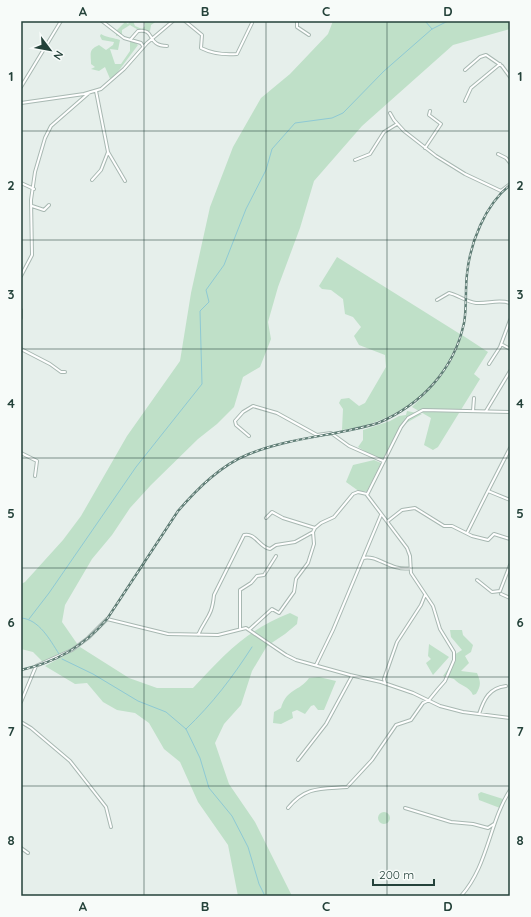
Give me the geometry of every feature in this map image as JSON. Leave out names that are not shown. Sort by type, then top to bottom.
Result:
[{"type":"street","points":[[21,88],[60,21]]},
{"type":"street","points":[[102,21],[117,33],[141,43],[143,46]]},
{"type":"street","points":[[21,103],[96,91],[110,82],[143,46],[173,21]]},
{"type":"street","points":[[185,21],[202,35],[201,48],[213,53],[228,55],[237,54],[252,23]]},
{"type":"street","points":[[297,21],[297,27],[309,35]]},
{"type":"street","points":[[132,39],[135,34],[142,31],[149,32],[152,39],[158,46],[167,46]]},
{"type":"street","points":[[465,70],[484,55],[500,64],[510,77]]},
{"type":"street","points":[[465,101],[471,88],[500,64]]},
{"type":"street","points":[[96,91],[108,152],[125,181]]},
{"type":"street","points":[[21,276],[32,255],[31,221],[35,172],[40,160],[42,146],[49,128],[90,92]]},
{"type":"street","points":[[425,148],[441,124],[429,115],[430,110]]},
{"type":"street","points":[[390,113],[398,124],[425,148],[463,173],[500,190],[510,184]]},
{"type":"street","points":[[355,160],[370,154],[384,132],[398,124]]},
{"type":"street","points":[[92,180],[100,170],[108,152]]},
{"type":"street","points":[[498,154],[506,158],[510,163]]},
{"type":"street","points":[[21,183],[34,189]]},
{"type":"street","points":[[32,206],[44,210],[48,205]]},
{"type":"street","points":[[437,300],[449,293],[476,303],[485,301],[492,303],[499,300],[510,303]]},
{"type":"street","points":[[21,310],[21,318]]},
{"type":"street","points":[[489,364],[501,344],[510,320]]},
{"type":"street","points":[[501,344],[510,349]]},
{"type":"street","points":[[21,348],[50,364],[61,372],[65,372]]},
{"type":"street","points":[[486,411],[510,371]]},
{"type":"street","points":[[473,410],[474,398]]},
{"type":"street","points":[[249,436],[236,425],[235,421],[243,412],[253,406],[277,413],[317,435],[331,433],[349,446],[379,461],[384,461]]},
{"type":"street","points":[[367,494],[402,425],[417,412],[430,410],[473,410],[510,412]]},
{"type":"street","points":[[467,533],[510,448]]},
{"type":"street","points":[[21,453],[37,461],[34,476]]},
{"type":"street","points":[[488,491],[510,500]]},
{"type":"street","points":[[250,630],[272,609],[279,613],[290,599],[295,590],[296,579],[308,563],[314,544],[313,532],[315,528],[321,523],[334,517],[353,494],[358,492],[367,494],[381,515],[388,521],[408,551],[414,578],[434,606],[440,629],[455,653],[452,666],[445,681],[429,700],[424,702],[411,720],[396,725],[372,760],[348,787],[328,789],[317,788],[305,792],[288,808]]},
{"type":"street","points":[[388,521],[402,510],[415,508],[444,526],[452,526],[476,538],[488,540],[494,534],[510,539]]},
{"type":"street","points":[[266,518],[272,512],[283,518],[315,528]]},
{"type":"street","points":[[316,665],[333,630],[381,515]]},
{"type":"street","points":[[198,635],[209,618],[214,604],[214,595],[244,535],[249,535],[260,542],[264,547],[270,549],[276,545],[295,542],[313,532]]},
{"type":"street","points":[[240,628],[240,590],[250,584],[257,576],[264,575],[276,556]]},
{"type":"street","points":[[362,558],[369,557],[402,570],[411,568]]},
{"type":"street","points":[[477,580],[492,592],[500,591],[510,565]]},
{"type":"street","points":[[385,683],[384,679],[397,642],[421,605],[425,594]]},
{"type":"street","points":[[501,594],[510,598]]},
{"type":"street","points":[[21,702],[36,666],[51,661],[72,650],[88,638],[106,619],[162,633],[198,635],[224,634],[240,628],[250,630],[286,655],[296,660],[352,676],[369,678],[385,683],[443,707],[463,712],[510,718]]},
{"type":"street","points":[[298,760],[319,730],[326,724],[352,676]]},
{"type":"street","points":[[479,714],[486,699],[493,690],[506,686]]},
{"type":"street","points":[[21,722],[70,761],[106,807],[111,827]]},
{"type":"street","points":[[461,896],[476,876],[494,824],[510,790]]},
{"type":"street","points":[[404,808],[451,822],[473,824],[488,828],[494,824]]},
{"type":"street","points":[[21,848],[28,853]]},
{"type":"green space","points":[[130,21],[133,21],[135,26],[142,29],[145,26],[144,21],[157,21],[151,25],[150,31],[140,31],[130,25],[122,30],[122,34],[116,36],[116,31],[125,22],[128,24]]},
{"type":"green space","points":[[333,21],[510,21],[510,29],[453,45],[362,126],[314,181],[300,228],[278,287],[268,322],[271,339],[260,367],[243,377],[234,407],[217,424],[198,439],[151,485],[130,508],[112,535],[92,559],[65,605],[62,622],[78,645],[44,663],[33,652],[21,649],[21,584],[25,582],[63,540],[81,516],[127,436],[180,361],[191,293],[210,207],[233,147],[261,98],[290,74],[328,34]]},
{"type":"green space","points":[[101,34],[120,40],[118,50],[110,49],[115,64],[121,64],[130,51],[130,39],[138,45],[111,81],[105,67],[99,71],[91,69],[95,67],[91,64],[92,50],[99,45],[106,50],[113,45],[114,42],[102,40],[100,36]]},
{"type":"green space","points":[[337,257],[460,334],[452,354],[442,371],[416,400],[400,411],[382,419],[363,426],[342,430],[343,409],[339,403],[341,399],[349,398],[359,406],[365,403],[386,367],[385,355],[359,345],[354,336],[361,327],[353,317],[345,314],[343,299],[331,290],[322,289],[319,286]]},
{"type":"green space","points":[[462,335],[488,352],[474,374],[480,379],[438,447],[433,450],[424,445],[431,418],[412,407],[429,391],[442,375],[458,347]]},
{"type":"green space","points":[[407,411],[422,414],[406,423],[406,417],[400,426],[385,460],[379,460],[358,447],[363,440],[363,430],[390,421],[399,416],[406,415]]},
{"type":"green space","points":[[374,460],[381,463],[367,491],[360,492],[346,482],[353,465]]},
{"type":"green space","points":[[290,613],[298,617],[297,624],[267,646],[252,671],[241,705],[224,724],[215,743],[229,784],[255,822],[292,896],[238,896],[228,845],[198,802],[180,762],[164,749],[149,723],[135,713],[117,710],[103,702],[87,683],[75,684],[45,666],[80,647],[129,678],[157,688],[193,688],[215,664],[237,644],[260,628]]},
{"type":"green space","points":[[450,630],[462,630],[463,635],[473,645],[471,652],[465,656],[469,663],[461,671],[477,673],[480,684],[476,694],[473,695],[469,690],[454,679],[443,676],[452,663],[454,655],[462,650],[451,637]]},
{"type":"green space","points":[[429,644],[449,657],[433,675],[426,663],[431,659],[428,656]]},
{"type":"green space","points":[[319,677],[336,681],[324,710],[318,710],[314,705],[311,706],[305,714],[297,710],[292,712],[293,718],[281,724],[273,723],[274,712],[281,708],[286,697],[290,693],[301,686],[309,678]]},
{"type":"green space","points":[[481,792],[503,799],[500,808],[479,800],[478,794]]},
{"type":"green space","points":[[384,812],[388,814],[390,818],[388,822],[384,824],[380,822],[378,818],[380,814]]},
{"type":"waterway","points":[[425,21],[432,29]]},
{"type":"waterway","points":[[29,619],[49,593],[136,467],[202,384],[200,311],[209,302],[206,290],[224,265],[246,209],[266,170],[272,149],[295,123],[332,118],[343,113],[384,71],[432,29],[448,21]]},
{"type":"waterway","points":[[21,618],[27,619],[39,626],[59,654]]},
{"type":"waterway","points":[[186,729],[222,690],[252,647]]},
{"type":"waterway","points":[[62,659],[93,674],[138,701],[166,712],[186,729],[200,758],[209,788],[232,816],[248,847],[259,884],[265,896]]},
{"type":"railway","points":[[21,670],[34,667],[57,658],[88,638],[98,629],[107,619],[178,511],[210,478],[229,464],[265,448],[378,423],[394,415],[421,396],[444,371],[459,340],[465,317],[466,280],[471,250],[475,237],[493,203],[510,185]]}]
